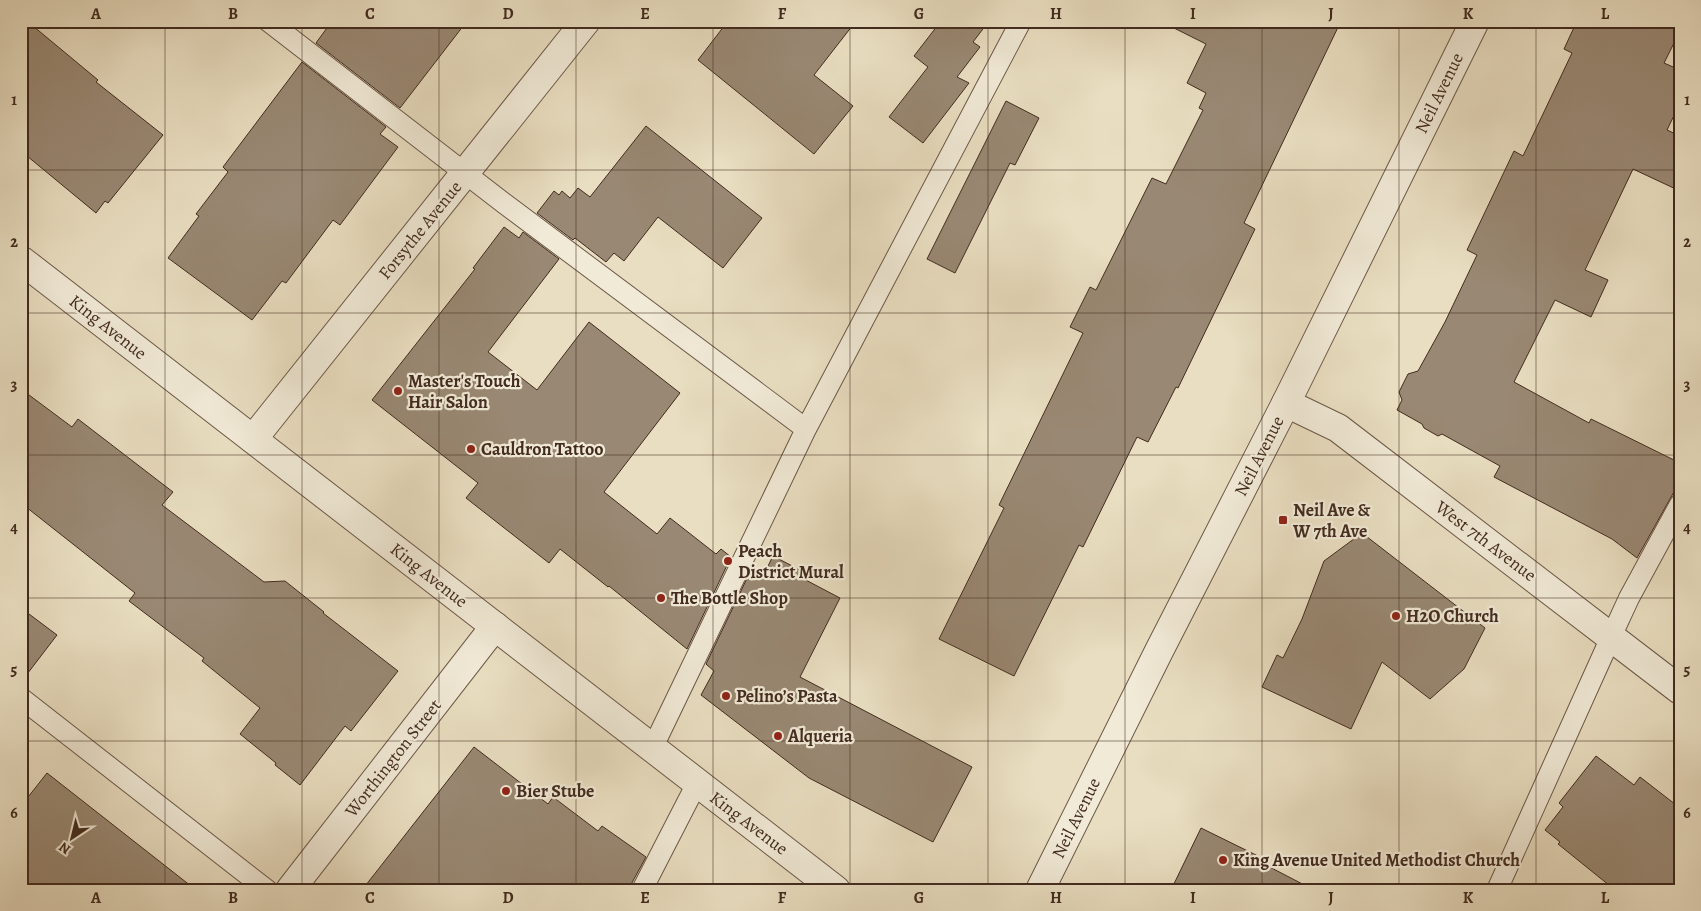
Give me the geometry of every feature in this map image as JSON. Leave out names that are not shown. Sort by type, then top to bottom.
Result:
[{"type":"street","name":"Forsythe Avenue","points":[[253,439],[586,21]]},
{"type":"street","name":"Neil Avenue","points":[[1040,890],[1286,402],[1475,21]]},
{"type":"street","name":"King Avenue","points":[[21,260],[836,890]]},
{"type":"street","name":"West 7th Avenue","points":[[1286,402],[1338,428],[1680,690]]},
{"type":"street","name":"Worthington Street","points":[[290,890],[495,626]]},
{"type":"lane","points":[[268,21],[465,173],[806,429]]},
{"type":"lane","points":[[653,747],[806,429],[1021,21]]},
{"type":"lane","points":[[1497,890],[1629,598],[1680,504]]},
{"type":"lane","points":[[22,700],[267,890]]},
{"type":"lane","points":[[642,890],[697,783]]},
{"type":"building","points":[[21,21],[27,21],[98,80],[96,82],[163,135],[108,203],[105,201],[96,213],[21,151]]},
{"type":"building","points":[[332,21],[467,21],[400,108],[316,43]]},
{"type":"building","points":[[728,21],[856,21],[814,75],[853,106],[814,154],[698,60]]},
{"type":"building","points":[[941,21],[989,21],[973,42],[980,47],[957,77],[969,83],[923,143],[889,117],[928,67],[914,56]]},
{"type":"building","points":[[1160,21],[1341,21],[1244,223],[1255,229],[1178,388],[1176,387],[1148,442],[1137,437],[1083,547],[1079,545],[1014,676],[939,639],[1004,508],[999,505],[1083,333],[1070,327],[1090,287],[1096,290],[1152,178],[1166,184],[1203,110],[1199,108],[1206,93],[1187,83],[1206,44]]},
{"type":"building","points":[[1577,21],[1680,21],[1680,31],[1664,63],[1680,70],[1680,103],[1667,130],[1680,136],[1680,191],[1633,169],[1585,270],[1608,280],[1591,317],[1555,300],[1514,382],[1589,423],[1591,419],[1680,463],[1680,481],[1637,558],[1612,539],[1494,477],[1500,466],[1442,434],[1438,436],[1424,428],[1422,424],[1397,410],[1402,400],[1399,392],[1408,374],[1418,371],[1445,322],[1477,255],[1467,250],[1514,151],[1523,156],[1572,53],[1564,49]]},
{"type":"building","points":[[302,62],[386,127],[380,134],[398,147],[340,225],[333,220],[286,283],[282,281],[252,320],[168,258],[199,216],[196,214],[228,172],[223,167]]},
{"type":"building","points":[[1006,101],[1039,118],[1015,165],[1010,163],[955,273],[927,259]]},
{"type":"building","points":[[646,126],[762,218],[723,268],[658,217],[624,261],[614,253],[606,262],[575,238],[573,240],[537,213],[554,191],[559,195],[562,191],[570,198],[578,188],[590,197]]},
{"type":"building","points":[[504,227],[519,238],[523,232],[559,259],[488,352],[537,390],[589,322],[680,393],[604,492],[657,534],[670,518],[716,554],[721,549],[731,557],[687,649],[560,549],[549,563],[466,498],[478,483],[372,400],[475,269],[473,268]]},
{"type":"building","points":[[21,389],[72,427],[78,419],[173,492],[162,505],[264,582],[285,581],[398,671],[351,731],[345,726],[300,785],[240,734],[260,708],[202,661],[204,658],[129,601],[135,593],[21,503]]},
{"type":"building","name":"H2O Church","points":[[1362,533],[1485,628],[1464,669],[1430,699],[1382,662],[1351,729],[1262,687],[1277,655],[1283,658],[1302,619],[1324,561]]},
{"type":"building","points":[[773,556],[802,571],[800,577],[840,598],[800,677],[972,767],[933,842],[809,778],[701,695],[714,671],[706,664],[750,572],[761,580]]},
{"type":"building","points":[[21,608],[57,635],[21,682]]},
{"type":"building","points":[[474,747],[548,804],[553,797],[598,831],[602,826],[646,857],[628,890],[362,890]]},
{"type":"building","points":[[1596,756],[1634,785],[1640,777],[1680,808],[1680,890],[1615,890],[1558,844],[1560,842],[1545,830],[1563,807],[1559,803]]},
{"type":"building","points":[[47,773],[196,890],[21,890],[21,806]]},
{"type":"building","name":"King Avenue United Methodist Church","points":[[1201,828],[1262,858],[1260,862],[1314,890],[1171,890]]},
{"type":"place","name":"Master's Touch Hair Salon","points":[[398,391]]},
{"type":"place","name":"Cauldron Tattoo","points":[[471,449]]},
{"type":"place","name":"Neil Ave & W 7th Ave","points":[[1283,520]]},
{"type":"place","name":"Peach District Mural","points":[[728,561]]},
{"type":"place","name":"The Bottle Shop","points":[[661,598]]},
{"type":"place","name":"H2O Church","points":[[1396,616]]},
{"type":"place","name":"Pelino’s Pasta","points":[[726,696]]},
{"type":"place","name":"Alqueria","points":[[778,736]]},
{"type":"place","name":"Bier Stube","points":[[506,791]]},
{"type":"place","name":"King Avenue United Methodist Church","points":[[1223,860]]}]
